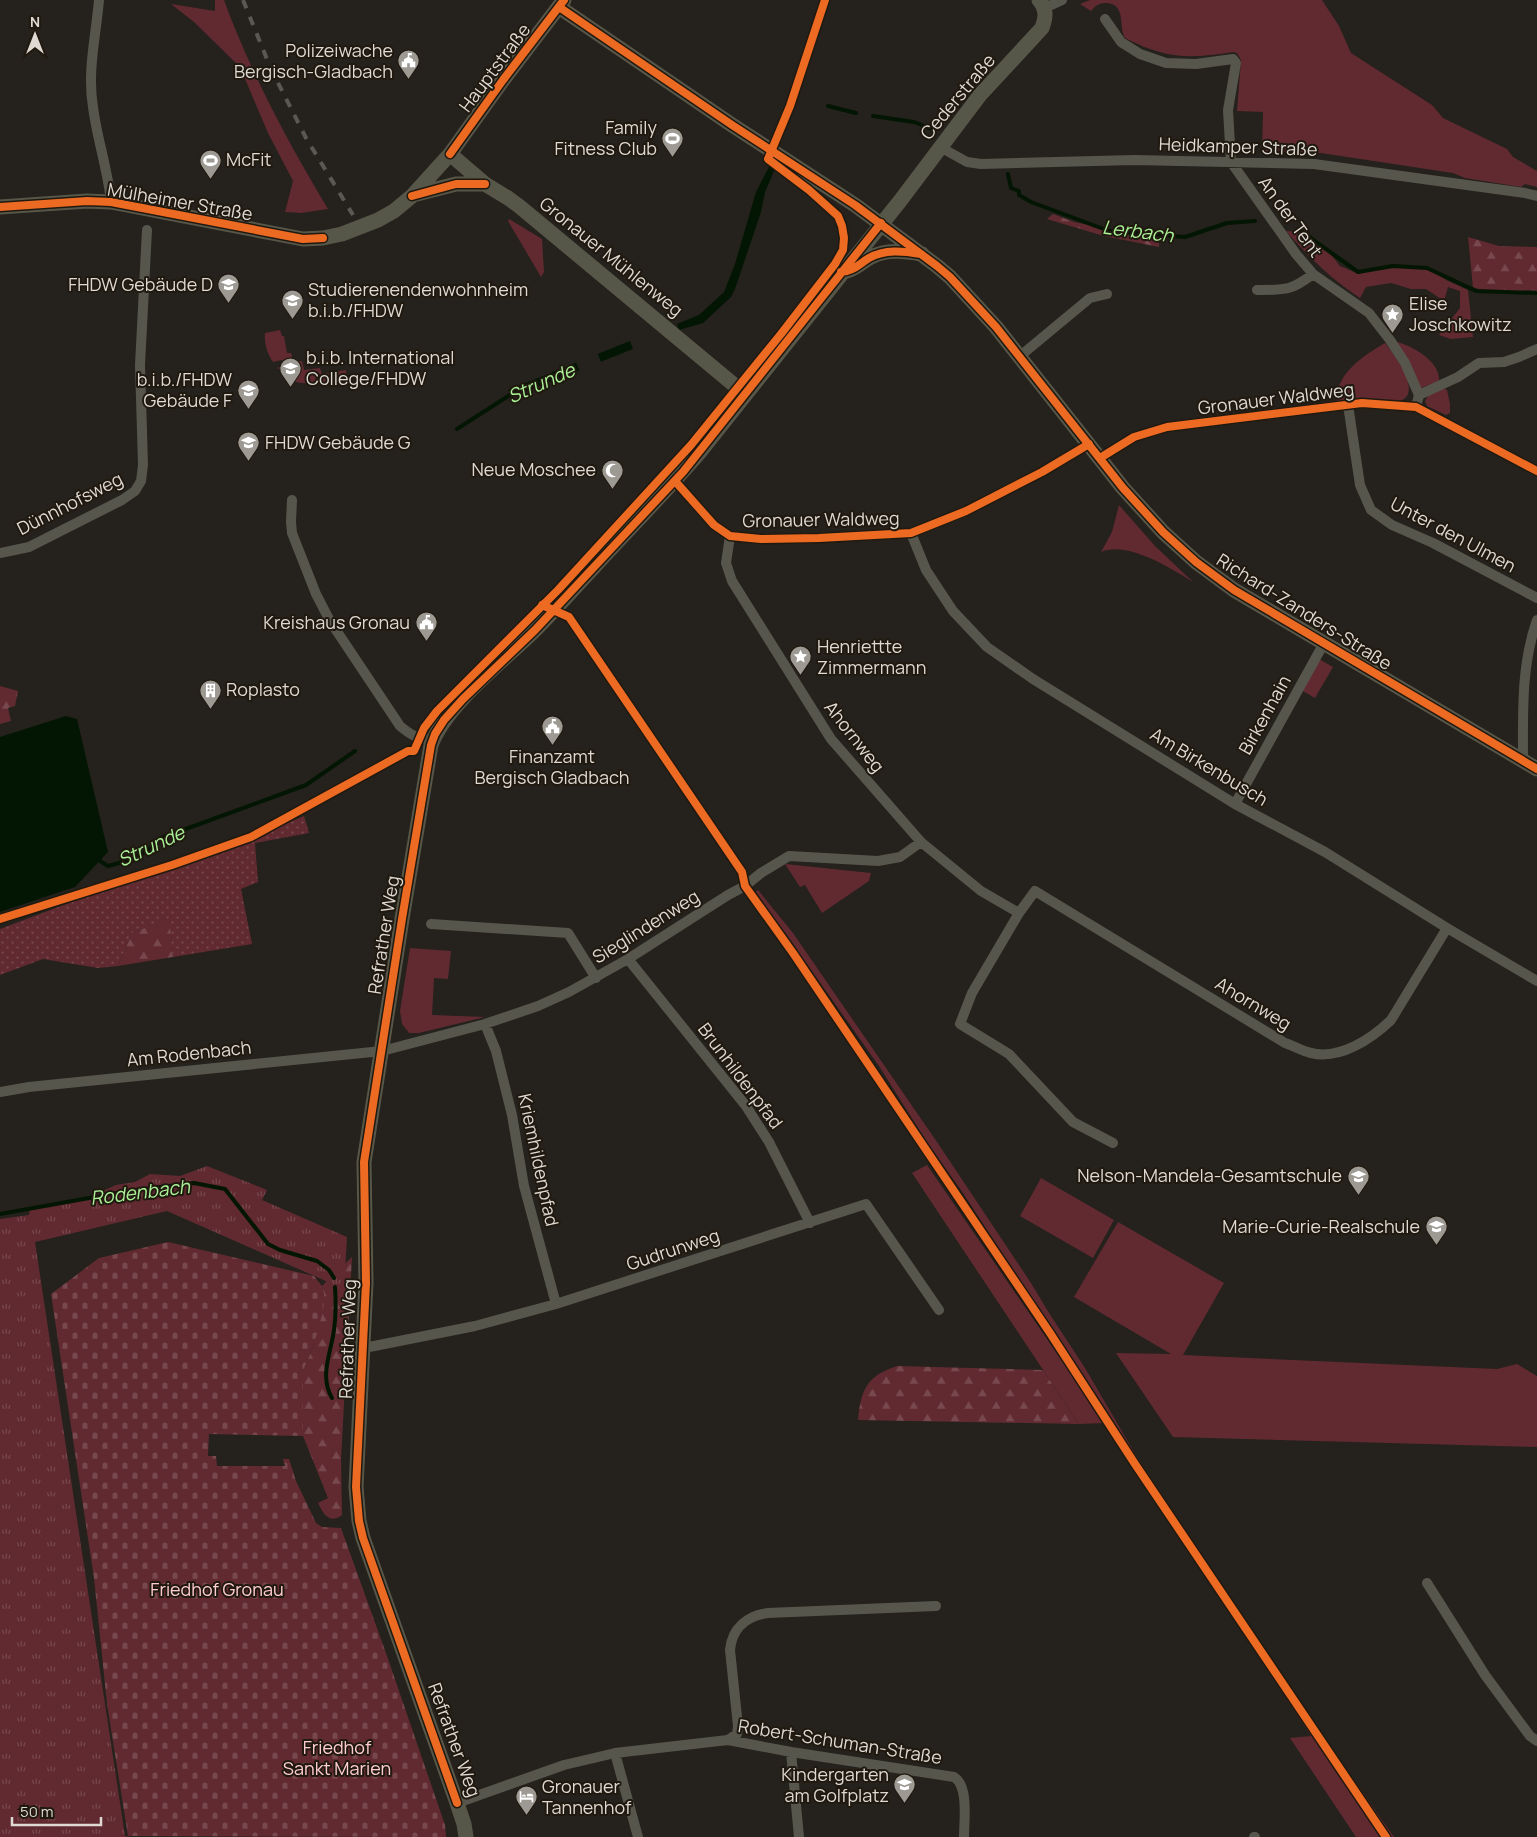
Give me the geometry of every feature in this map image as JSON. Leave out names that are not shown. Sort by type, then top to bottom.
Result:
[{"type":"main road","name":"Hauptstraße","points":[[378,220],[394,211],[412,196],[450,154],[503,80],[562,4]]},
{"type":"main road","name":"Richard-Zanders-Straße","points":[[562,4],[732,125],[881,223],[923,254],[963,291],[996,327],[1123,488],[1163,532],[1196,562],[1234,590],[1537,769]]},
{"type":"main road","name":"Cederstraße","points":[[881,223],[900,201],[980,95],[1042,28],[1046,18],[1042,4]]},
{"type":"main road","name":"Gronauer Mühlenweg","points":[[450,154],[485,184],[519,206],[745,394]]},
{"type":"main road","points":[[412,196],[456,184],[485,184]]},
{"type":"main road","name":"Mülheimer Straße","points":[[0,208],[111,202],[303,239],[315,239],[342,234],[378,220]]},
{"type":"main road","name":"Refrather Weg","points":[[466,1837],[457,1803],[420,1704],[360,1527],[356,1487],[366,1284],[364,1162],[427,762],[433,739],[444,720],[463,699],[535,630],[675,481],[881,223]]},
{"type":"main road","points":[[841,272],[855,269],[869,258],[887,252],[923,254]]},
{"type":"street","points":[[99,0],[91,78],[92,97],[108,174],[111,202]]},
{"type":"street","name":"Cederstraße","points":[[1042,4],[1062,0]]},
{"type":"street","points":[[1105,19],[1120,42],[1140,54],[1166,63],[1196,64],[1233,59],[1236,63],[1228,110],[1231,162]]},
{"type":"street","name":"Heidkamper Straße","points":[[940,147],[967,162],[981,164],[1134,160],[1314,164],[1516,191],[1537,196]]},
{"type":"street","name":"An der Tent","points":[[1231,162],[1296,254],[1313,274],[1369,313],[1405,363],[1419,396]]},
{"type":"street","name":"Dünnhofsweg","points":[[0,553],[29,547],[122,500],[135,491],[141,481],[143,464],[140,365],[147,230]]},
{"type":"street","name":"An der Tent","points":[[1257,290],[1281,290],[1297,286],[1313,274]]},
{"type":"street","points":[[1019,357],[1090,298],[1107,294]]},
{"type":"street","points":[[1416,407],[1419,396],[1458,378],[1479,363],[1504,362],[1537,348]]},
{"type":"street","name":"Gronauer Waldweg","points":[[1100,458],[1134,437],[1167,427],[1362,403],[1416,407],[1537,471]]},
{"type":"street","name":"Unter den Ulmen","points":[[1348,405],[1360,485],[1371,510],[1392,525],[1433,543],[1537,598]]},
{"type":"street","name":"Gronauer Waldweg","points":[[675,481],[714,525],[730,536],[819,538],[911,533],[966,511],[1042,472],[1089,444]]},
{"type":"street","points":[[292,500],[292,533],[316,594],[330,621],[400,726],[419,739],[433,739]]},
{"type":"street","name":"Am Birkenbusch","points":[[911,533],[926,570],[953,611],[987,647],[1041,684],[1235,804],[1325,852],[1447,928],[1537,980]]},
{"type":"street","name":"Ahornweg","points":[[730,536],[726,563],[732,581],[831,739],[921,842],[981,891],[1019,913]]},
{"type":"street","points":[[1523,760],[1525,672],[1529,642],[1537,620]]},
{"type":"street","name":"Birkenhain","points":[[1235,804],[1324,643]]},
{"type":"street","name":"Sieglindenweg","points":[[382,1051],[485,1024],[538,1006],[596,978],[745,886],[761,873],[788,856],[878,860],[900,856],[921,842]]},
{"type":"street","name":"Ahornweg","points":[[1113,1143],[1073,1122],[1008,1054],[960,1024],[972,993],[1019,913],[1036,892],[1285,1043],[1312,1053],[1332,1052],[1351,1048],[1381,1030],[1391,1020],[1447,928]]},
{"type":"street","points":[[431,924],[568,933],[596,978]]},
{"type":"street","name":"Brunhildenpfad","points":[[628,958],[746,1106],[770,1142],[810,1223]]},
{"type":"street","name":"Kriemhildenpfad","points":[[485,1024],[496,1051],[512,1115],[524,1186],[556,1304]]},
{"type":"street","name":"Am Rodenbach","points":[[0,1092],[29,1087],[382,1051]]},
{"type":"street","name":"Gudrunweg","points":[[364,1348],[474,1326],[556,1304],[866,1204],[939,1310]]},
{"type":"street","points":[[1428,1583],[1484,1675],[1530,1736],[1537,1742]]},
{"type":"street","points":[[728,1740],[737,1734],[738,1726],[730,1650],[731,1641],[734,1632],[747,1620],[768,1613],[936,1606]]},
{"type":"street","name":"Robert-Schuman-Straße","points":[[457,1803],[564,1765],[615,1753],[728,1740],[791,1752],[954,1777],[962,1788],[964,1837]]},
{"type":"street","points":[[791,1752],[799,1837]]},
{"type":"street","points":[[615,1753],[638,1837]]},
{"type":"green space","points":[[215,0],[224,0],[258,81],[328,209],[301,213],[285,212],[293,181],[268,133],[240,67],[194,22],[171,4],[215,11]]},
{"type":"green space","points":[[1090,0],[1322,0],[1339,26],[1351,53],[1432,105],[1443,118],[1507,149],[1513,157],[1537,171],[1537,187],[1525,184],[1521,187],[1465,178],[1453,173],[1321,153],[1262,151],[1263,112],[1237,111],[1241,60],[1237,53],[1178,56],[1153,50],[1125,38],[1121,16],[1112,4],[1103,3],[1097,5],[1091,11],[1080,4]]},
{"type":"green space","points":[[1053,214],[1074,222],[1099,227],[1114,235],[1159,237],[1159,247],[1104,236],[1047,219]]},
{"type":"green space","points":[[509,219],[542,239],[544,272],[541,277],[508,221]]},
{"type":"green space","points":[[1286,231],[1298,232],[1325,247],[1340,266],[1359,274],[1385,267],[1428,269],[1468,290],[1473,337],[1451,339],[1439,335],[1460,308],[1460,291],[1448,287],[1444,301],[1426,289],[1411,289],[1391,283],[1366,287],[1360,298],[1321,267]]},
{"type":"green space","points":[[1468,237],[1499,246],[1537,247],[1537,291],[1497,292],[1473,287]]},
{"type":"green space","points":[[280,330],[282,336],[284,336],[287,353],[291,353],[294,364],[302,361],[304,370],[320,368],[322,374],[346,370],[347,378],[311,383],[289,380],[285,373],[277,368],[283,365],[282,360],[273,362],[266,344],[265,333]]},
{"type":"green space","points":[[1397,342],[1411,347],[1431,361],[1436,367],[1439,381],[1421,388]]},
{"type":"green space","points":[[1385,343],[1408,380],[1409,388],[1407,395],[1399,401],[1356,400],[1337,402],[1337,392],[1345,375],[1368,353]]},
{"type":"green space","points":[[1444,388],[1447,390],[1450,404],[1450,413],[1446,415],[1427,406],[1425,401],[1429,394]]},
{"type":"green space","points":[[1119,505],[1155,546],[1193,582],[1174,570],[1136,553],[1111,549],[1101,552],[1112,532]]},
{"type":"green space","points":[[1319,659],[1333,667],[1315,698],[1301,690]]},
{"type":"green space","points":[[0,686],[18,691],[15,706],[8,708],[11,721],[0,724]]},
{"type":"green space","points":[[304,816],[309,833],[255,843],[258,882],[241,889],[252,944],[173,957],[169,918],[132,933],[118,966],[98,968],[43,959],[0,975],[0,929],[82,898],[251,839]]},
{"type":"green space","points":[[785,864],[871,873],[869,881],[822,913],[805,885],[800,887]]},
{"type":"green space","points":[[758,890],[793,933],[937,1142],[1085,1368],[1137,1457],[1304,1709],[1394,1837],[1356,1837],[1290,1738],[1311,1736],[1185,1545],[1110,1421],[963,1193],[928,1144],[879,1066],[787,936],[754,893]]},
{"type":"green space","points":[[170,917],[173,957],[118,966],[132,933]]},
{"type":"green space","points":[[410,948],[451,951],[448,979],[434,978],[432,1015],[485,1017],[419,1033],[409,1033],[402,1024],[400,1011]]},
{"type":"green space","points":[[927,1165],[1105,1423],[1079,1424],[912,1173]]},
{"type":"green space","points":[[207,1166],[267,1190],[262,1200],[347,1237],[344,1289],[167,1211],[35,1242],[125,1836],[131,1837],[0,1837],[0,1219],[29,1215],[30,1209],[80,1201],[116,1185],[135,1182],[150,1174],[180,1176]]},
{"type":"green space","points":[[1041,1178],[1114,1220],[1093,1258],[1020,1216]]},
{"type":"green space","points":[[1118,1222],[1224,1283],[1183,1355],[1497,1369],[1517,1364],[1537,1376],[1537,1447],[1173,1437],[1116,1353],[1171,1354],[1074,1297]]},
{"type":"green space","name":"Friedhof Gronau","points":[[168,1242],[314,1276],[322,1286],[324,1296],[323,1311],[314,1344],[303,1371],[303,1436],[209,1434],[208,1456],[216,1456],[217,1466],[285,1466],[283,1459],[289,1459],[296,1481],[316,1523],[322,1527],[341,1528],[445,1825],[446,1837],[128,1836],[107,1704],[94,1578],[51,1294],[99,1258]]},
{"type":"green space","points":[[352,1257],[341,1459],[342,1515],[333,1519],[324,1514],[318,1503],[328,1498],[303,1436],[303,1371],[314,1344],[324,1296],[322,1286]]},
{"type":"green space","points":[[897,1366],[1043,1370],[1079,1424],[858,1420],[861,1400],[867,1385],[879,1374]]},
{"type":"water","points":[[770,165],[774,171],[765,192],[761,212],[731,297],[703,323],[679,330],[677,324],[699,315],[724,292],[735,264],[756,192]]},
{"type":"water","points":[[630,341],[633,349],[512,397],[508,390]]},
{"type":"water","points":[[66,716],[77,719],[108,852],[75,887],[0,912],[0,737]]},
{"type":"pier","points":[[597,352],[602,364],[580,372],[575,360]]},
{"type":"waterway","name":"Lerbach","points":[[828,106],[856,113]]},
{"type":"waterway","name":"Lerbach","points":[[873,116],[914,122],[932,129]]},
{"type":"waterway","name":"Lerbach","points":[[1008,174],[1011,188],[1019,191],[1019,195],[1031,202],[1109,231],[1185,237],[1227,223],[1255,221]]},
{"type":"waterway","name":"Lerbach","points":[[1298,229],[1358,272],[1393,266],[1427,268],[1476,291],[1537,293]]},
{"type":"waterway","name":"Strunde","points":[[457,429],[513,393]]},
{"type":"waterway","name":"Strunde","points":[[99,858],[100,861],[108,866],[130,859],[144,853],[161,838],[306,785],[355,751]]},
{"type":"waterway","name":"Rodenbach","points":[[0,1214],[128,1191],[194,1183],[225,1189],[268,1244],[280,1250],[317,1261],[329,1270],[334,1278]]},
{"type":"waterway","name":"Rodenbach","points":[[332,1398],[328,1390],[326,1373],[335,1325],[335,1287]]},
{"type":"railway","points":[[243,0],[271,69],[306,138],[353,215]]},
{"type":"cycle path","points":[[450,154],[564,0]]},
{"type":"cycle path","points":[[0,919],[172,865],[251,837],[408,751],[414,751],[424,728],[437,711],[558,590],[691,445],[781,334],[835,264],[843,250],[844,238],[838,216],[809,190],[768,159],[790,106],[825,0]]},
{"type":"cycle path","points":[[559,7],[732,125],[855,205],[950,277],[996,327],[1123,488],[1163,532],[1196,562],[1234,590],[1537,769]]},
{"type":"cycle path","points":[[412,196],[456,184],[485,184]]},
{"type":"cycle path","points":[[0,207],[87,201],[111,202],[303,239],[323,238]]},
{"type":"cycle path","points":[[457,1803],[363,1538],[359,1521],[356,1487],[366,1283],[364,1162],[431,745],[435,734],[444,720],[463,699],[535,630],[683,472],[881,223]]},
{"type":"cycle path","points":[[841,272],[853,269],[869,258],[881,253],[921,254]]},
{"type":"cycle path","points":[[1100,458],[1134,437],[1167,427],[1362,403],[1416,407],[1537,471]]},
{"type":"cycle path","points":[[675,481],[714,525],[730,536],[761,539],[911,533],[966,511],[1042,472],[1089,444]]},
{"type":"cycle path","points":[[542,605],[569,617],[742,872],[745,886],[793,953],[1050,1333],[1135,1464],[1386,1837]]},
{"type":"place","name":"Polizeiwache Bergisch-Gladbach","points":[[409,80]]},
{"type":"place","name":"Family Fitness Club","points":[[673,157]]},
{"type":"place","name":"McFit","points":[[210,179]]},
{"type":"place","name":"FHDW Gebäude D","points":[[229,304]]},
{"type":"place","name":"Studierenendenwohnheim b.i.b./FHDW","points":[[292,319]]},
{"type":"place","name":"Elise Joschkowitz","points":[[1393,333]]},
{"type":"place","name":"b.i.b. International College/FHDW","points":[[290,387]]},
{"type":"place","name":"b.i.b./FHDW Gebäude F","points":[[248,409]]},
{"type":"place","name":"FHDW Gebäude G","points":[[249,462]]},
{"type":"place","name":"Neue Moschee","points":[[612,489]]},
{"type":"place","name":"Kreishaus Gronau","points":[[426,642]]},
{"type":"place","name":"Henriettte Zimmermann","points":[[801,676]]},
{"type":"place","name":"Roplasto","points":[[210,709]]},
{"type":"place","name":"Finanzamt Bergisch Gladbach","points":[[552,746]]},
{"type":"place","name":"Nelson-Mandela-Gesamtschule","points":[[1358,1195]]},
{"type":"place","name":"Marie-Curie-Realschule","points":[[1436,1246]]},
{"type":"place","name":"Kindergarten am Golfplatz","points":[[905,1804]]},
{"type":"place","name":"Gronauer Tannenhof","points":[[526,1816]]},
{"type":"park label","name":"Friedhof Sankt Marien","points":[[337,1758]]}]
